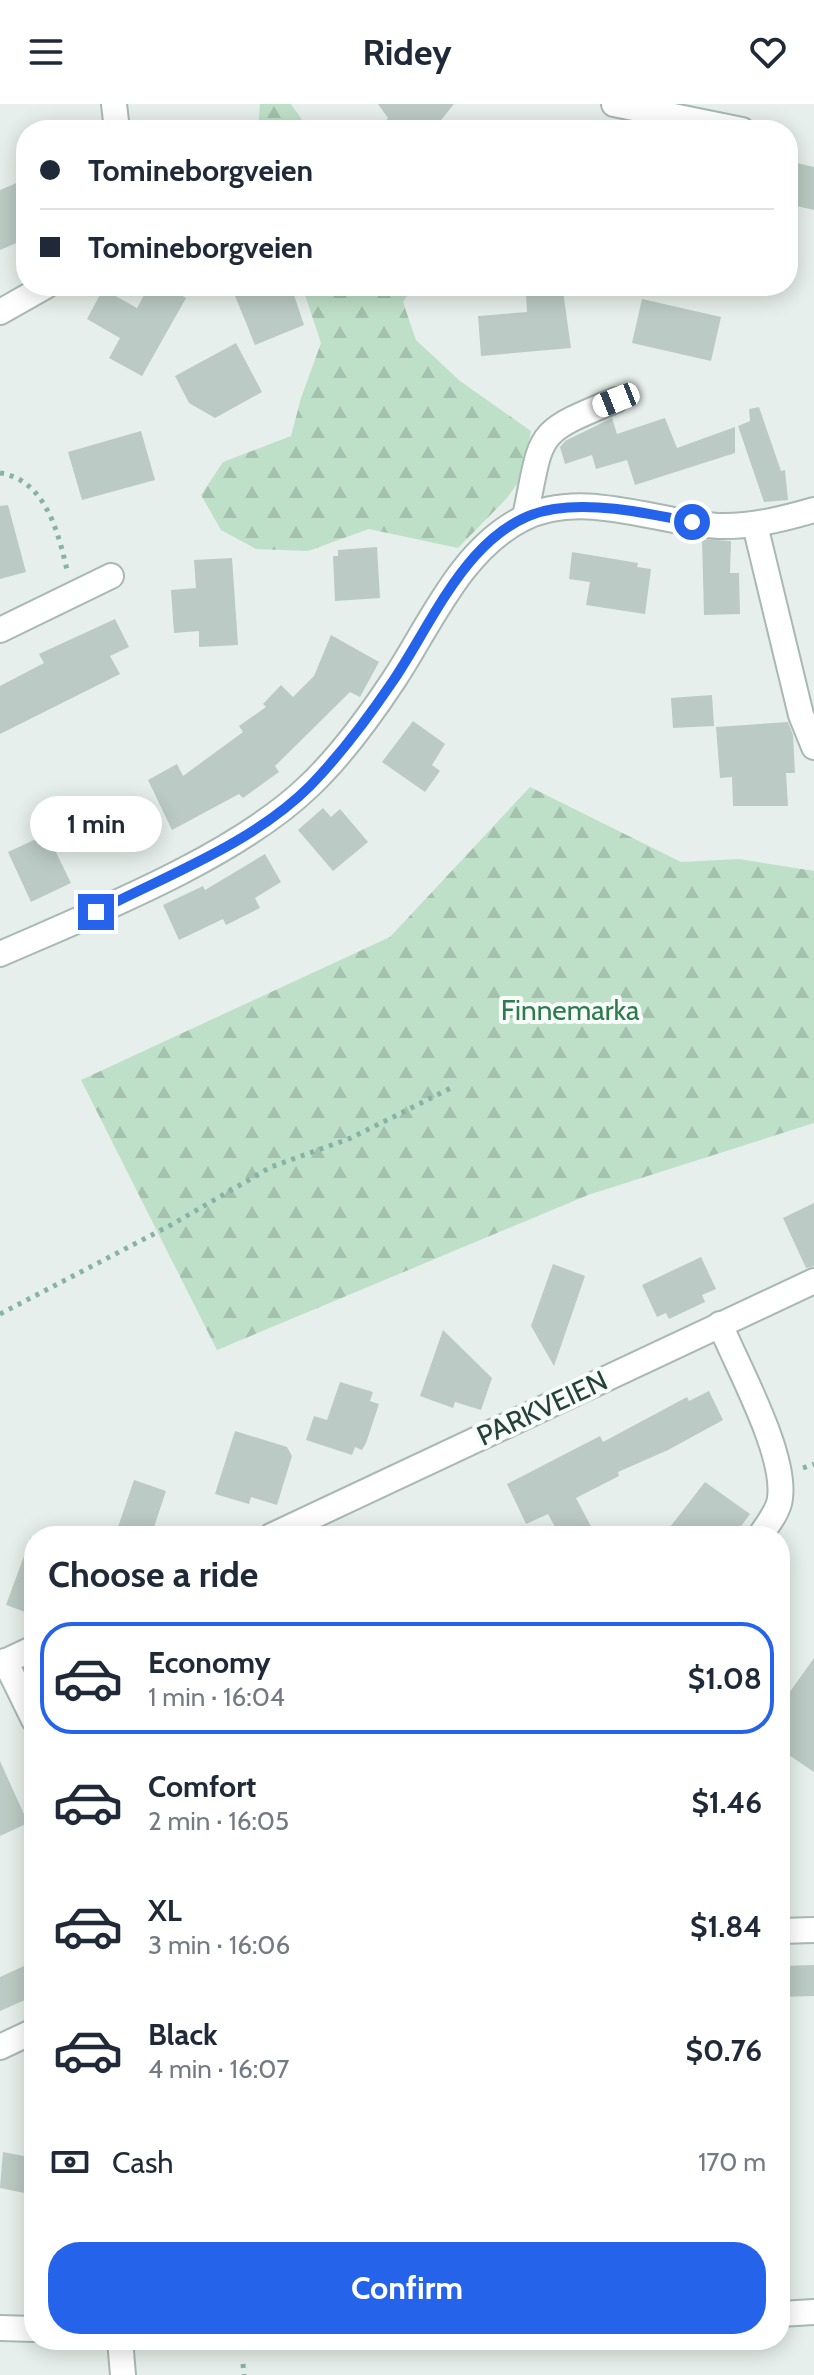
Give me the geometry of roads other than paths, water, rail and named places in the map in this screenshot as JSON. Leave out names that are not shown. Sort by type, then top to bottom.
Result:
[{"type":"street","points":[[614,104],[693,120]]},
{"type":"street","points":[[0,312],[28,296]]},
{"type":"street","points":[[525,517],[539,450],[547,433],[567,420],[616,400]]},
{"type":"street","points":[[0,954],[96,912],[224,847],[270,818],[308,787],[353,737],[394,679],[446,594],[483,548],[525,517],[578,506],[717,526],[755,525],[814,510]]},
{"type":"street","points":[[755,525],[808,714],[814,747]]},
{"type":"street","points":[[0,630],[111,576]]},
{"type":"street","name":"PARKVEIEN","points":[[292,1526],[814,1281]]},
{"type":"street","points":[[720,1324],[773,1449],[780,1477],[780,1500],[766,1526]]},
{"type":"street","points":[[24,1653],[3,1663],[24,1702]]},
{"type":"street","points":[[790,1931],[814,1930]]},
{"type":"street","points":[[0,2047],[24,2036]]},
{"type":"street","points":[[790,2313],[814,2312]]},
{"type":"street","points":[[0,2328],[24,2329]]},
{"type":"street","points":[[121,2350],[123,2375]]},
{"type":"park label","name":"Finnemarka","points":[[570,1010]]}]
